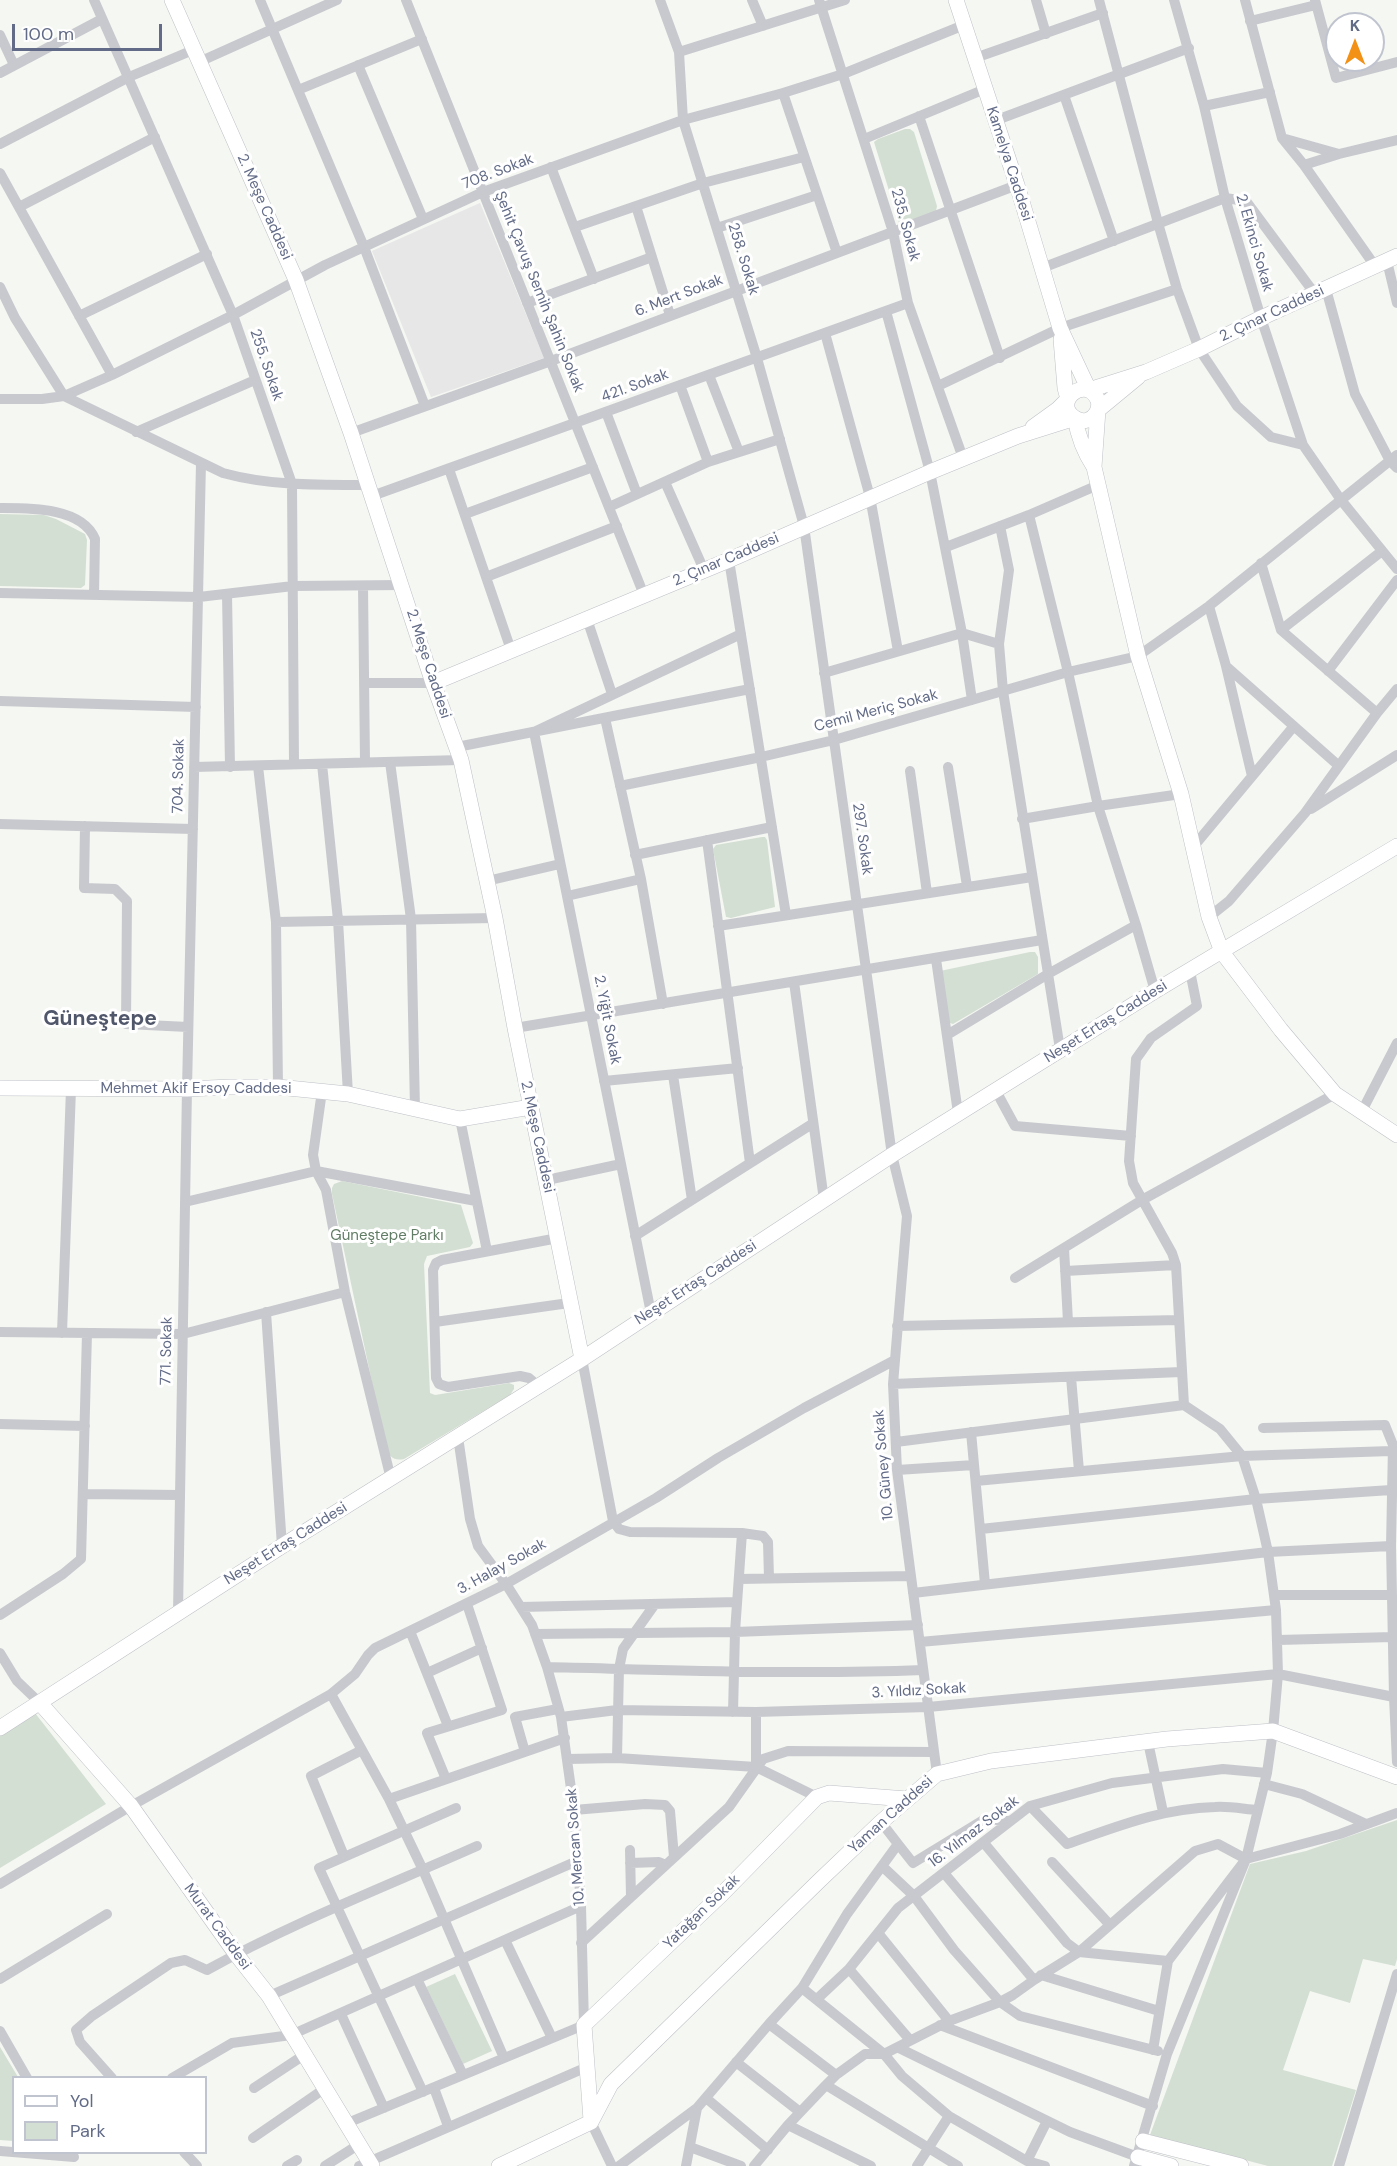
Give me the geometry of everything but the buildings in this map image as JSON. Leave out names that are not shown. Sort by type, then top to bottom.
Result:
[{"type":"main road","name":"2. Meşe Caddesi","points":[[172,0],[296,280],[351,433],[433,683],[459,754],[495,918],[569,1303],[582,1359]]},
{"type":"main road","name":"Kamelya Caddesi","points":[[956,0],[994,121],[1017,185],[1060,328]]},
{"type":"main road","name":"2. Çınar Caddesi","points":[[1146,372],[1386,261]]},
{"type":"main road","points":[[1060,328],[1089,390],[1099,401],[1094,467],[1098,485],[1138,656],[1181,794],[1209,917],[1222,952],[1281,1030],[1335,1094],[1397,1135]]},
{"type":"main road","points":[[1060,328],[1067,408],[1075,418],[1077,432],[1086,455],[1094,467]]},
{"type":"main road","points":[[1018,436],[1052,414],[1079,389],[1089,390],[1146,372]]},
{"type":"main road","points":[[1018,436],[1075,418],[1080,420],[1090,418],[1146,372]]},
{"type":"main road","name":"2. Çınar Caddesi","points":[[433,683],[729,560],[870,497],[1018,436]]},
{"type":"main road","name":"Neşet Ertaş Caddesi","points":[[0,1728],[282,1546],[582,1359],[958,1113],[1155,991],[1397,846]]},
{"type":"main road","name":"Mehmet Akif Ersoy Caddesi","points":[[0,1088],[278,1087],[348,1094],[460,1119],[531,1107]]},
{"type":"main road","name":"Murat Caddesi","points":[[40,1703],[131,1806],[268,1996],[358,2145],[366,2164]]},
{"type":"main road","name":"Yaman Caddesi","points":[[591,2122],[611,2084],[881,1822],[937,1774],[991,1761],[1148,1742],[1273,1731],[1397,1777]]},
{"type":"main road","points":[[817,1797],[829,1792],[907,1798]]},
{"type":"main road","name":"Yatağan Sokak","points":[[584,2025],[722,1894],[817,1797]]},
{"type":"main road","name":"10. Mercan Sokak","points":[[584,2025],[591,2122]]},
{"type":"main road","points":[[499,2166],[591,2122]]},
{"type":"main road","points":[[1143,2141],[1241,2166]]},
{"type":"main road","points":[[1136,2162],[1171,2166]]},
{"type":"street","name":"255. Sokak","points":[[94,0],[233,315],[292,484],[294,764]]},
{"type":"street","points":[[260,0],[364,247],[425,406]]},
{"type":"street","name":"Şehit Çavuş Semih Şahin Sokak","points":[[406,0],[644,595]]},
{"type":"street","name":"258. Sokak","points":[[660,0],[679,52],[683,120],[737,290],[804,526]]},
{"type":"street","points":[[752,0],[763,26]]},
{"type":"street","points":[[679,52],[763,26],[820,4],[845,0]]},
{"type":"street","points":[[1036,0],[1046,33]]},
{"type":"street","points":[[1100,0],[1158,223],[1177,289],[1199,349],[1237,406],[1271,437],[1303,445]]},
{"type":"street","name":"2. Ekinci Sokak","points":[[1174,0],[1204,106],[1225,198],[1261,318],[1303,445],[1341,500],[1397,569]]},
{"type":"street","points":[[1245,0],[1282,138],[1386,261],[1397,303]]},
{"type":"street","points":[[0,144],[129,78],[272,29],[330,1]]},
{"type":"street","points":[[1250,21],[1315,3],[1336,78],[1397,62]]},
{"type":"street","name":"235. Sokak","points":[[820,4],[893,232],[908,303],[963,458]]},
{"type":"street","points":[[975,57],[1103,13]]},
{"type":"street","points":[[0,73],[102,19]]},
{"type":"street","name":"708. Sokak","points":[[64,396],[112,375],[233,315],[296,280],[483,192],[683,120],[843,74],[964,25]]},
{"type":"street","points":[[0,35],[14,66]]},
{"type":"street","points":[[298,90],[422,39]]},
{"type":"street","points":[[994,121],[1189,48]]},
{"type":"street","points":[[358,65],[423,219]]},
{"type":"street","points":[[864,139],[985,89]]},
{"type":"street","points":[[1204,106],[1270,92]]},
{"type":"street","points":[[783,93],[837,253]]},
{"type":"street","points":[[1064,95],[1114,241]]},
{"type":"street","points":[[919,116],[1000,358]]},
{"type":"street","points":[[19,207],[155,137]]},
{"type":"street","points":[[1282,138],[1339,154]]},
{"type":"street","points":[[1304,165],[1397,140]]},
{"type":"street","points":[[574,227],[703,183],[804,157]]},
{"type":"street","points":[[551,167],[594,279]]},
{"type":"street","points":[[0,173],[112,375]]},
{"type":"street","name":"6. Mert Sokak","points":[[351,433],[551,361],[1017,185]]},
{"type":"street","points":[[717,228],[817,195]]},
{"type":"street","points":[[1042,268],[1225,198],[1246,201],[1320,291],[1355,394],[1395,461],[1341,500],[1209,606],[1138,656]]},
{"type":"street","points":[[636,206],[670,315]]},
{"type":"street","points":[[79,316],[207,254]]},
{"type":"street","points":[[527,303],[652,257]]},
{"type":"street","points":[[0,287],[15,318],[64,396],[223,473],[236,477],[292,484],[370,491]]},
{"type":"street","points":[[938,386],[1060,328],[1177,289]]},
{"type":"street","name":"421. Sokak","points":[[370,491],[449,469],[908,303]]},
{"type":"street","points":[[886,311],[930,472],[962,633],[972,700]]},
{"type":"street","points":[[825,333],[870,497],[898,651]]},
{"type":"street","points":[[709,375],[739,452]]},
{"type":"street","points":[[136,432],[255,381]]},
{"type":"street","points":[[680,385],[708,462]]},
{"type":"street","points":[[0,399],[42,399],[64,396]]},
{"type":"street","points":[[606,412],[637,494]]},
{"type":"street","points":[[609,507],[708,462],[780,439]]},
{"type":"street","name":"704. Sokak","points":[[187,1089],[201,463]]},
{"type":"street","points":[[465,514],[593,467]]},
{"type":"street","points":[[449,469],[511,650]]},
{"type":"street","points":[[665,482],[704,570]]},
{"type":"street","points":[[946,547],[1098,485]]},
{"type":"street","points":[[0,508],[56,511],[85,524],[92,531],[94,539],[94,595]]},
{"type":"street","points":[[1029,514],[1098,806],[1155,991]]},
{"type":"street","points":[[486,577],[617,526]]},
{"type":"street","name":"297. Sokak","points":[[804,526],[892,1155]]},
{"type":"street","points":[[1000,526],[1009,570],[999,644],[1003,692],[1060,1049]]},
{"type":"street","points":[[1281,630],[1382,551]]},
{"type":"street","points":[[729,560],[786,915]]},
{"type":"street","points":[[1261,563],[1281,630],[1328,671],[1387,708]]},
{"type":"street","points":[[1328,671],[1397,580]]},
{"type":"street","points":[[0,593],[199,597],[293,586],[402,585]]},
{"type":"street","points":[[363,586],[365,762]]},
{"type":"street","points":[[227,594],[230,767]]},
{"type":"street","points":[[1209,606],[1252,776]]},
{"type":"street","points":[[587,618],[612,694]]},
{"type":"street","points":[[824,673],[962,633],[999,644]]},
{"type":"street","points":[[534,732],[741,634]]},
{"type":"street","name":"Cemil Meriç Sokak","points":[[620,786],[834,740],[1068,672],[1138,656]]},
{"type":"street","points":[[1226,666],[1339,766]]},
{"type":"street","points":[[364,683],[433,683]]},
{"type":"street","points":[[194,767],[390,762],[459,754],[534,732],[750,689]]},
{"type":"street","points":[[1209,917],[1229,901],[1305,813],[1339,766],[1387,708],[1397,689]]},
{"type":"street","points":[[0,701],[196,707]]},
{"type":"street","points":[[605,718],[641,879],[663,1004]]},
{"type":"street","points":[[1194,846],[1294,726]]},
{"type":"street","name":"2. Yiğit Sokak","points":[[534,732],[651,1313]]},
{"type":"street","points":[[1305,813],[1397,755]]},
{"type":"street","points":[[390,762],[411,918],[414,1109]]},
{"type":"street","points":[[322,764],[338,920],[348,1094]]},
{"type":"street","points":[[258,766],[276,922],[278,1087]]},
{"type":"street","points":[[948,767],[966,886]]},
{"type":"street","points":[[910,771],[927,892]]},
{"type":"street","points":[[1022,819],[1181,794]]},
{"type":"street","points":[[0,824],[193,829]]},
{"type":"street","points":[[85,826],[84,888],[115,888],[128,901],[126,1024],[188,1027]]},
{"type":"street","points":[[635,855],[772,827]]},
{"type":"street","points":[[707,840],[750,1163]]},
{"type":"street","points":[[487,881],[560,864]]},
{"type":"street","points":[[718,926],[1032,877]]},
{"type":"street","points":[[567,896],[641,879]]},
{"type":"street","points":[[276,922],[495,918]]},
{"type":"street","points":[[947,1035],[1136,924]]},
{"type":"street","points":[[515,1028],[1042,940]]},
{"type":"street","points":[[936,959],[958,1113]]},
{"type":"street","points":[[1184,1405],[1176,1266],[1172,1254],[1133,1183],[1129,1161],[1136,1059],[1151,1038],[1197,1006],[1190,971]]},
{"type":"street","points":[[794,982],[824,1200]]},
{"type":"street","points":[[1361,1113],[1396,1046]]},
{"type":"street","points":[[604,1081],[738,1068]]},
{"type":"street","points":[[673,1075],[692,1200]]},
{"type":"street","points":[[62,1333],[71,1089]]},
{"type":"street","name":"771. Sokak","points":[[178,1613],[187,1089]]},
{"type":"street","points":[[322,1091],[313,1155],[316,1171],[326,1190],[345,1292],[391,1479]]},
{"type":"street","points":[[996,1091],[1015,1126],[1131,1136]]},
{"type":"street","points":[[1015,1278],[1142,1200],[1335,1094]]},
{"type":"street","points":[[460,1119],[487,1251]]},
{"type":"street","points":[[635,1236],[812,1124]]},
{"type":"street","name":"10. Güney Sokak","points":[[892,1155],[907,1215],[893,1384],[897,1470],[937,1774]]},
{"type":"street","points":[[547,1180],[621,1164]]},
{"type":"street","points":[[185,1202],[316,1171],[476,1201]]},
{"type":"street","points":[[537,1385],[529,1378],[520,1376],[448,1387],[441,1386],[436,1378],[433,1270],[436,1263],[442,1260],[558,1238]]},
{"type":"street","points":[[1064,1248],[1068,1322]]},
{"type":"street","points":[[1065,1271],[1176,1266]]},
{"type":"street","points":[[0,1332],[183,1334],[345,1292]]},
{"type":"street","points":[[435,1322],[569,1303]]},
{"type":"street","points":[[266,1312],[282,1546]]},
{"type":"street","points":[[897,1326],[1179,1320]]},
{"type":"street","points":[[0,1615],[63,1574],[81,1559],[87,1333]]},
{"type":"street","points":[[582,1359],[613,1521],[619,1529],[630,1532],[742,1533],[763,1536],[768,1542],[769,1578]]},
{"type":"street","name":"3. Halay Sokak","points":[[0,1884],[131,1806],[331,1694],[356,1674],[375,1648],[506,1584],[656,1497],[717,1458],[894,1360]]},
{"type":"street","points":[[893,1384],[1181,1372]]},
{"type":"street","points":[[1071,1377],[1079,1471]]},
{"type":"street","points":[[896,1442],[1184,1405],[1220,1429],[1242,1456],[1256,1499],[1268,1552],[1278,1640],[1278,1674],[1273,1731],[1265,1778],[1246,1859],[1167,2054],[1136,2162],[1070,2133],[899,2048]]},
{"type":"street","points":[[0,1424],[85,1426]]},
{"type":"street","points":[[1263,1428],[1385,1425],[1394,1446],[1391,1546],[1397,1762]]},
{"type":"street","points":[[971,1432],[985,1584]]},
{"type":"street","name":"10. Mercan Sokak","points":[[458,1437],[470,1519],[478,1546],[521,1607],[535,1634],[560,1713],[574,1810],[581,1906],[584,2025]]},
{"type":"street","points":[[976,1481],[1242,1456],[1394,1446]]},
{"type":"street","points":[[897,1470],[974,1465]]},
{"type":"street","points":[[981,1529],[1256,1499],[1391,1490]]},
{"type":"street","points":[[83,1494],[180,1495]]},
{"type":"street","points":[[733,1712],[735,1632],[742,1533]]},
{"type":"street","points":[[913,1593],[1268,1552],[1391,1546]]},
{"type":"street","points":[[739,1579],[911,1576]]},
{"type":"street","points":[[1274,1595],[1392,1595]]},
{"type":"street","points":[[521,1607],[737,1602]]},
{"type":"street","points":[[446,1779],[427,1733],[502,1710],[467,1604]]},
{"type":"street","points":[[617,1758],[619,1669],[623,1649],[655,1604]]},
{"type":"street","points":[[920,1642],[1276,1610]]},
{"type":"street","points":[[535,1634],[735,1632],[918,1625]]},
{"type":"street","points":[[410,1631],[448,1726]]},
{"type":"street","points":[[1278,1640],[1393,1637]]},
{"type":"street","points":[[427,1673],[482,1648]]},
{"type":"street","points":[[0,1653],[18,1681],[40,1703]]},
{"type":"street","points":[[547,1667],[734,1673],[923,1670]]},
{"type":"street","name":"3. Yıldız Sokak","points":[[525,1752],[515,1717],[560,1713],[617,1710],[756,1712],[928,1707],[1278,1674],[1394,1697]]},
{"type":"street","points":[[331,1694],[389,1799],[423,1870],[504,2058]]},
{"type":"street","points":[[756,1712],[756,1767]]},
{"type":"street","points":[[389,1799],[565,1738]]},
{"type":"street","points":[[1148,1742],[1163,1812]]},
{"type":"street","points":[[344,1856],[310,1776],[362,1750]]},
{"type":"street","points":[[581,1943],[729,1807],[763,1759],[788,1751],[934,1752]]},
{"type":"street","points":[[568,1759],[617,1758],[756,1767],[817,1797]]},
{"type":"street","name":"16. Yılmaz Sokak","points":[[817,1999],[849,1969],[898,1908],[1030,1806],[1112,1783],[1223,1768],[1265,1778],[1366,1824]]},
{"type":"street","points":[[574,1810],[645,1804],[665,1805],[670,1811],[670,1861]]},
{"type":"street","points":[[1030,1806],[1067,1845],[1128,1821],[1163,1812],[1217,1806],[1257,1810]]},
{"type":"street","points":[[448,2127],[379,1996],[319,1868],[456,1808]]},
{"type":"street","points":[[1153,2050],[1168,1961],[1246,1859],[1340,1834],[1397,1813]]},
{"type":"street","points":[[881,1822],[913,1863],[985,1819],[1010,1821]]},
{"type":"street","points":[[984,1843],[1067,1943],[1079,1952],[1168,1961]]},
{"type":"street","points":[[619,2166],[698,2108],[802,1988],[847,1914],[898,1844]]},
{"type":"street","points":[[754,2166],[788,2125],[826,2085],[865,2054],[884,2054],[944,2023],[1013,1995],[1037,1977],[1079,1952],[1195,1851],[1218,1844],[1246,1859]]},
{"type":"street","points":[[110,2076],[80,2042],[76,2030],[171,1963],[185,1960],[207,1970],[236,1954],[338,1907],[477,1846]]},
{"type":"street","points":[[630,1850],[631,1897]]},
{"type":"street","points":[[630,1863],[670,1861]]},
{"type":"street","points":[[268,1996],[577,1862]]},
{"type":"street","points":[[1052,1862],[1110,1925]]},
{"type":"street","points":[[882,1866],[914,1896],[954,1950],[1000,2002],[1020,2016],[1167,2054]]},
{"type":"street","points":[[944,1873],[1037,1977],[1160,2011]]},
{"type":"street","points":[[175,2076],[232,2043],[291,2035],[581,1906]]},
{"type":"street","points":[[0,1979],[107,1914]]},
{"type":"street","points":[[878,1933],[944,2023],[1153,2106]]},
{"type":"street","points":[[505,1940],[552,2038]]},
{"type":"street","points":[[849,1969],[910,2040]]},
{"type":"street","points":[[1339,2166],[1397,1974]]},
{"type":"street","points":[[417,1979],[463,2075]]},
{"type":"street","points":[[802,1988],[884,2054],[902,2076],[949,2116],[1027,2161],[1045,2166]]},
{"type":"street","points":[[340,2014],[384,2108]]},
{"type":"street","points":[[769,2024],[836,2075]]},
{"type":"street","points":[[345,2124],[584,2025]]},
{"type":"street","points":[[0,2031],[26,2076]]},
{"type":"street","points":[[254,2088],[304,2055]]},
{"type":"street","points":[[736,2062],[800,2112]]},
{"type":"street","points":[[366,2164],[587,2067]]},
{"type":"street","points":[[826,2085],[957,2166]]},
{"type":"street","points":[[253,2138],[324,2089]]},
{"type":"street","points":[[705,2098],[768,2150]]},
{"type":"street","points":[[686,2166],[698,2108]]},
{"type":"street","points":[[917,2166],[949,2116]]},
{"type":"street","points":[[1027,2161],[1047,2121]]},
{"type":"street","points":[[591,2122],[612,2166]]},
{"type":"street","points":[[788,2125],[871,2166]]},
{"type":"street","points":[[325,2166],[358,2145]]},
{"type":"street","points":[[690,2147],[741,2166]]},
{"type":"street","points":[[32,2154],[75,2158]]},
{"type":"street","points":[[186,2154],[197,2166]]},
{"type":"shaded area","points":[[480,203],[544,358],[431,397],[372,251]]},
{"type":"green space","points":[[905,129],[914,132],[937,206],[936,211],[905,224],[899,223],[874,142]]},
{"type":"green space","points":[[0,514],[44,515],[85,534],[87,540],[85,585],[81,588],[0,586]]},
{"type":"green space","points":[[762,837],[767,840],[775,907],[731,918],[726,917],[713,849],[716,845]]},
{"type":"green space","points":[[1035,952],[1038,957],[1038,974],[953,1024],[947,1022],[940,971]]},
{"type":"green space","name":"Güneştepe Parkı","points":[[342,1181],[461,1205],[473,1243],[470,1247],[427,1256],[424,1264],[430,1393],[435,1395],[509,1383],[514,1385],[510,1395],[404,1459],[392,1458],[386,1448],[332,1194],[334,1184]]},
{"type":"green space","points":[[35,1713],[106,1804],[0,1868],[0,1735]]},
{"type":"green space","points":[[1397,1820],[1397,1959],[1395,1966],[1363,1959],[1350,2003],[1310,1991],[1283,2070],[1356,2090],[1332,2166],[1268,2166],[1150,2135],[1250,1864],[1306,1851]]},
{"type":"green space","points":[[455,1974],[492,2051],[463,2064],[426,1987]]},
{"type":"green space","points":[[0,2047],[17,2076],[12,2076],[12,2141],[0,2140]]},
{"type":"district","name":"Güneştepe","points":[[100,1019]]}]
